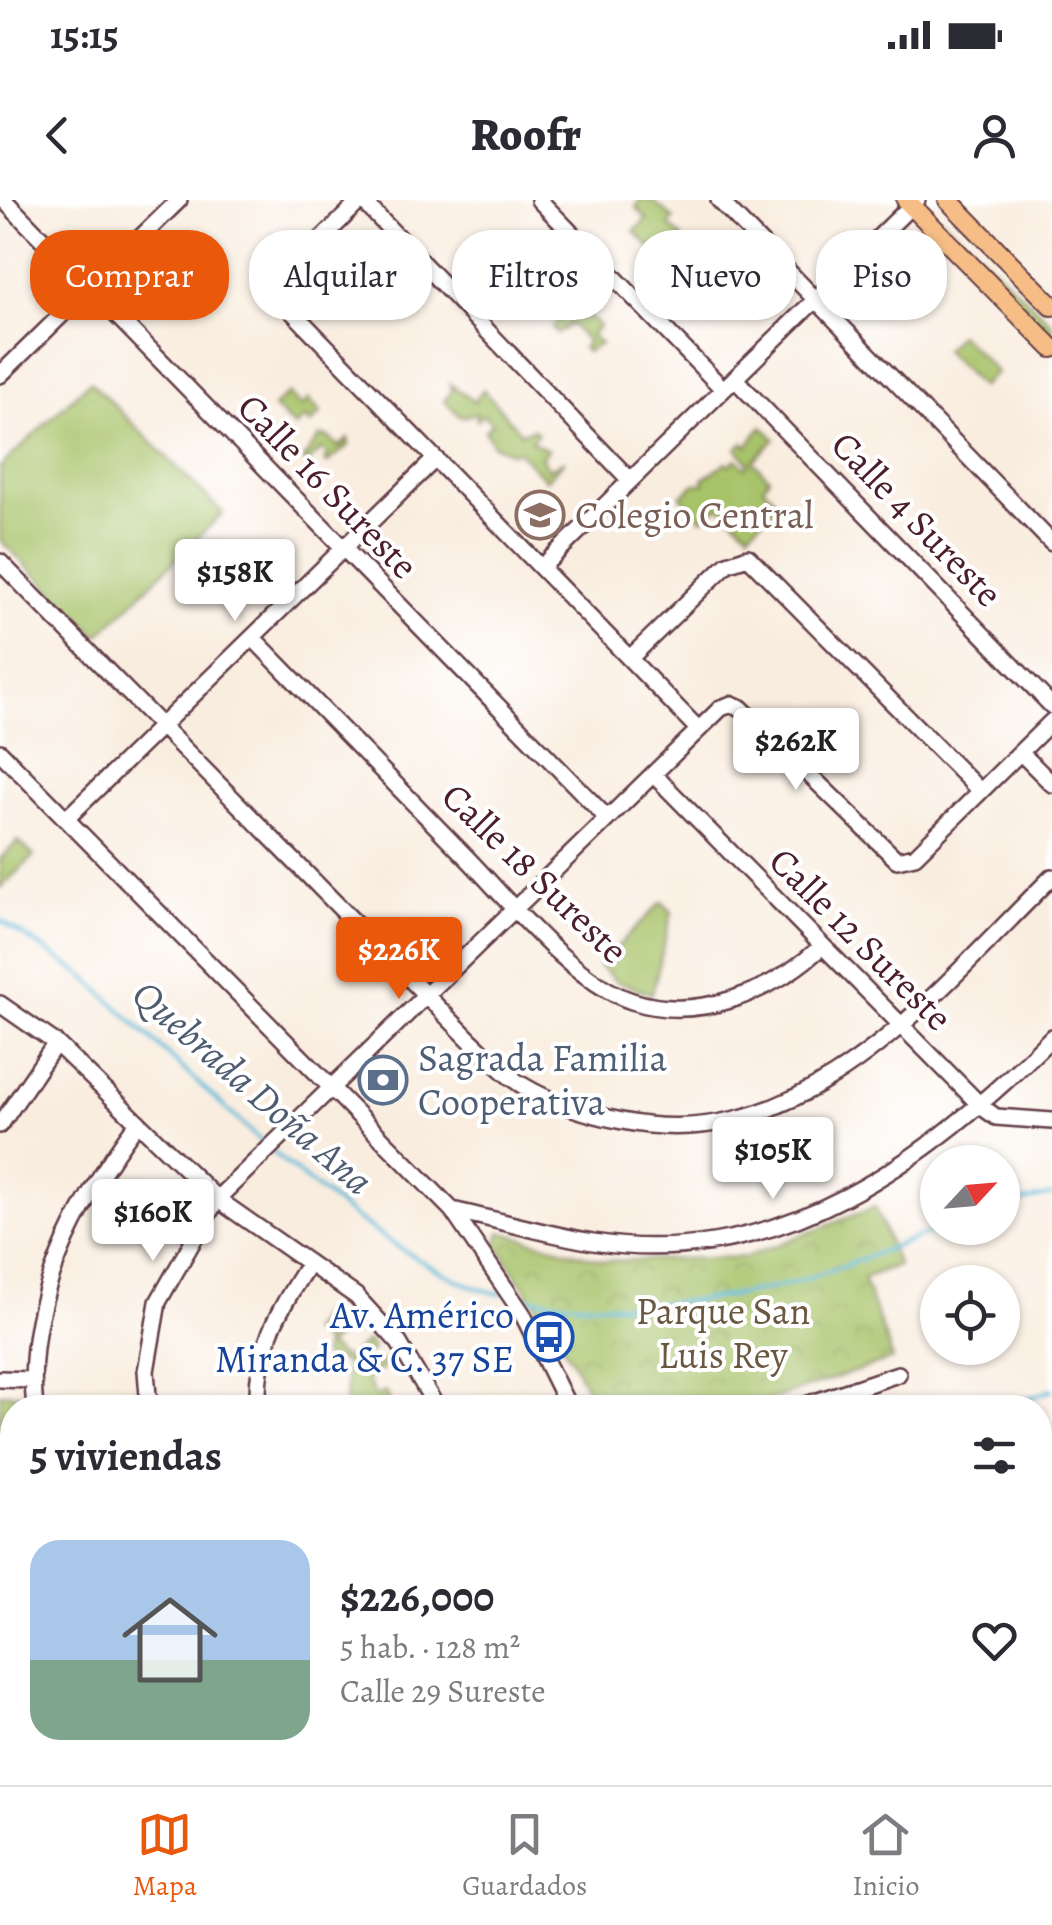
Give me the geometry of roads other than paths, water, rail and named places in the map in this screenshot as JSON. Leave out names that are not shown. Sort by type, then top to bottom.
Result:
[{"type":"main road","points":[[948,200],[1052,306]]},
{"type":"main road","points":[[912,202],[1052,348]]},
{"type":"street","name":"Calle 16 Sureste","points":[[4,200],[34,230]]},
{"type":"street","points":[[148,230],[179,200]]},
{"type":"street","points":[[629,479],[362,200],[281,280],[279,294],[434,460],[698,729]]},
{"type":"street","name":"Calle 4 Sureste","points":[[539,200],[1052,706]]},
{"type":"street","points":[[719,200],[1052,544]]},
{"type":"street","points":[[542,567],[912,202]]},
{"type":"street","points":[[0,375],[56,320]]},
{"type":"street","name":"Calle 16 Sureste","points":[[122,320],[607,818]]},
{"type":"street","points":[[66,820],[434,460]]},
{"type":"street","points":[[630,658],[727,564],[742,557],[759,564],[980,792]]},
{"type":"street","points":[[0,562],[425,996],[520,1084],[580,1112],[653,1128],[704,1127],[779,1107],[838,1075],[900,1026],[1052,877]]},
{"type":"street","name":"Calle 18 Sureste","points":[[253,638],[514,907],[595,982],[637,1003],[679,1006],[738,998],[792,971],[822,946]]},
{"type":"street","points":[[148,1395],[146,1371],[158,1302],[218,1200],[721,708],[732,704],[741,708],[894,857],[915,856],[1052,721]]},
{"type":"street","points":[[0,752],[452,1210],[522,1312],[563,1395]]},
{"type":"street","points":[[1022,754],[1052,784]]},
{"type":"street","name":"Calle 12 Sureste","points":[[653,774],[982,1107]]},
{"type":"street","points":[[0,1004],[56,1042],[218,1200],[377,1316],[418,1370],[430,1395]]},
{"type":"street","points":[[452,1210],[594,1242],[664,1246],[740,1238],[858,1194],[982,1107],[1052,1037]]},
{"type":"street","points":[[0,1124],[56,1042]]},
{"type":"street","points":[[982,1107],[996,1116],[1052,1121]]},
{"type":"street","points":[[33,1395],[41,1315],[67,1233],[95,1179],[138,1122]]},
{"type":"street","points":[[258,1395],[258,1366],[271,1322],[309,1263]]},
{"type":"street","points":[[836,1395],[898,1374]]},
{"type":"street","points":[[0,1380],[32,1380]]},
{"type":"waterway","name":"Quebrada Doña Ana","points":[[0,920],[83,975],[266,1146]]},
{"type":"waterway","name":"Quebrada Doña Ana","points":[[273,1152],[351,1214],[413,1256],[474,1287],[501,1294]]},
{"type":"waterway","name":"Quebrada Doña Ana","points":[[1020,1202],[1052,1195]]},
{"type":"waterway","name":"Quebrada Doña Ana","points":[[515,1296],[610,1304],[737,1295],[812,1277],[920,1237]]},
{"type":"waterway","points":[[1038,1395],[1052,1390]]},
{"type":"place","name":"Colegio Central","points":[[540,515]]},
{"type":"place","name":"Sagrada Familia Cooperativa","points":[[383,1080]]},
{"type":"place","name":"Av. Américo Miranda & C. 37 SE","points":[[549,1337]]},
{"type":"park label","name":"Parque San Luis Rey","points":[[723,1333]]}]
